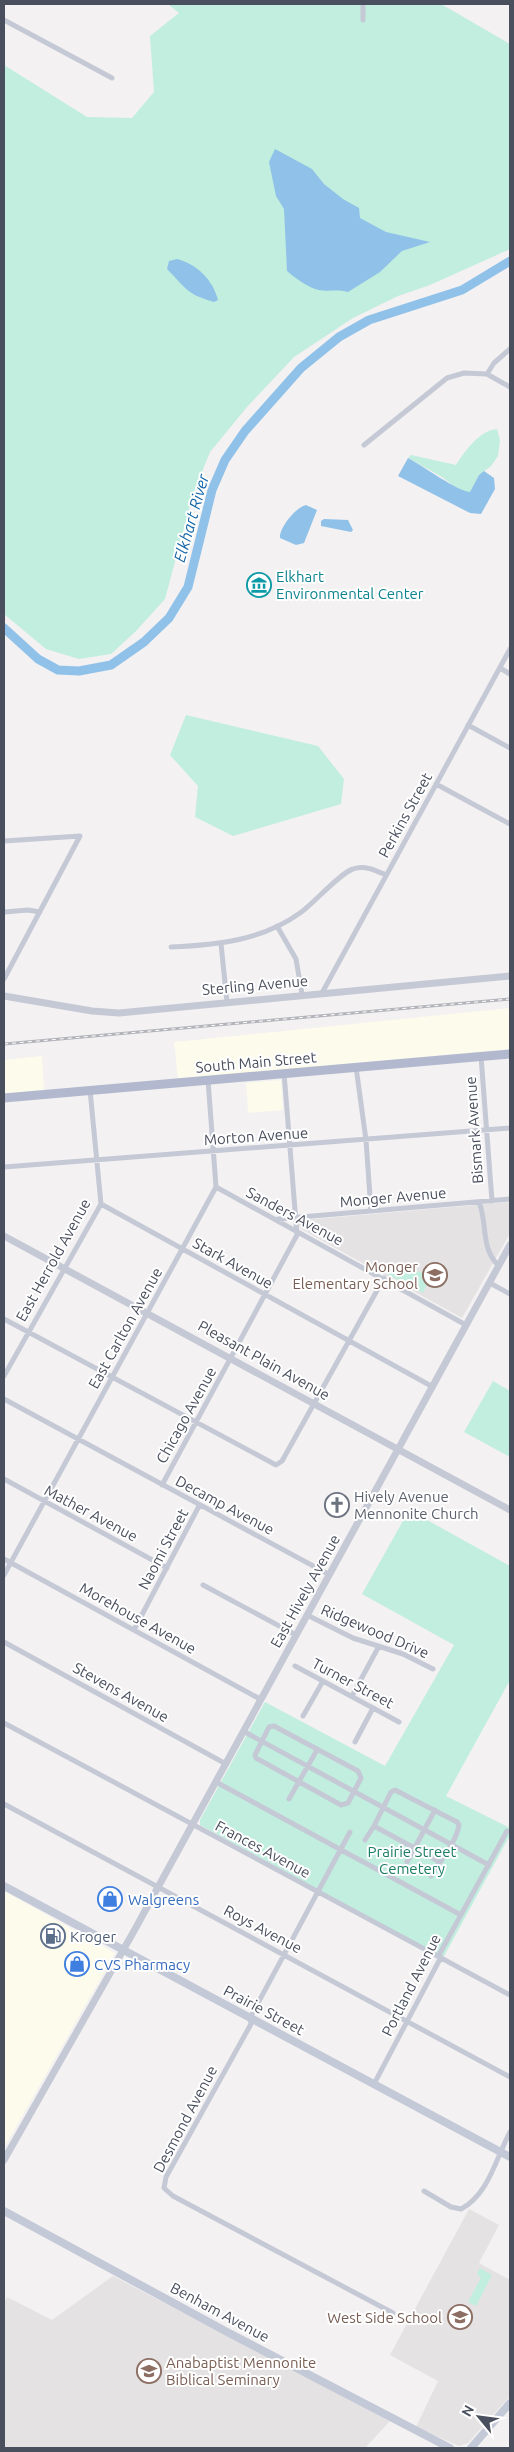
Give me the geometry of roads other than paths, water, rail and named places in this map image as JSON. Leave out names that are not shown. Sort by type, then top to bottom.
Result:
[{"type":"main road","name":"South Main Street","points":[[4,1098],[510,1054]]},
{"type":"main road","name":"Prairie Street","points":[[4,1886],[510,2157]]},
{"type":"main road","name":"Benham Avenue","points":[[4,2211],[229,2333],[450,2448]]},
{"type":"main road","points":[[471,2448],[510,2403]]},
{"type":"street","points":[[363,20],[364,4]]},
{"type":"street","points":[[4,20],[112,78]]},
{"type":"street","points":[[487,374],[494,363],[510,349]]},
{"type":"street","points":[[364,446],[447,378],[464,373],[487,374],[510,387]]},
{"type":"street","name":"Perkins Street","points":[[322,993],[510,649]]},
{"type":"street","points":[[500,668],[510,674]]},
{"type":"street","points":[[468,725],[510,748]]},
{"type":"street","points":[[436,784],[510,824]]},
{"type":"street","points":[[4,841],[80,836],[4,979]]},
{"type":"street","points":[[171,947],[221,944],[246,939],[277,926],[299,914],[351,869],[372,869],[386,875]]},
{"type":"street","points":[[4,912],[28,910],[40,912]]},
{"type":"street","points":[[277,926],[296,958],[302,994]]},
{"type":"street","points":[[221,944],[226,1002]]},
{"type":"street","name":"Sterling Avenue","points":[[4,996],[92,1011],[119,1013],[302,994],[510,976]]},
{"type":"street","name":"Bismark Avenue","points":[[481,1056],[492,1201]]},
{"type":"street","points":[[356,1067],[366,1140],[371,1211]]},
{"type":"street","points":[[284,1074],[297,1231]]},
{"type":"street","points":[[208,1080],[216,1187]]},
{"type":"street","name":"East Herrold Avenue","points":[[4,1376],[63,1267],[101,1204],[90,1090]]},
{"type":"street","name":"Morton Avenue","points":[[4,1167],[510,1128]]},
{"type":"street","name":"Sanders Avenue","points":[[216,1187],[384,1278],[466,1325]]},
{"type":"street","name":"East Carlton Avenue","points":[[4,1576],[216,1187]]},
{"type":"street","name":"Monger Avenue","points":[[277,1219],[510,1199]]},
{"type":"street","name":"Bismark Avenue","points":[[479,1202],[482,1210],[487,1250],[490,1259],[499,1266]]},
{"type":"street","name":"Stark Avenue","points":[[101,1204],[432,1387]]},
{"type":"street","name":"Chicago Avenue","points":[[162,1485],[297,1235],[297,1231]]},
{"type":"street","name":"Pleasant Plain Avenue","points":[[4,1236],[510,1510]]},
{"type":"street","name":"East Hively Avenue","points":[[4,2160],[158,1887],[510,1245]]},
{"type":"street","points":[[4,1318],[276,1465],[282,1461],[384,1278]]},
{"type":"street","points":[[490,1283],[510,1294]]},
{"type":"street","name":"Decamp Avenue","points":[[4,1399],[199,1506],[330,1575]]},
{"type":"street","name":"Mather Avenue","points":[[4,1480],[167,1568]]},
{"type":"street","name":"Naomi Street","points":[[134,1630],[199,1506]]},
{"type":"street","name":"Morehouse Avenue","points":[[4,1559],[260,1699]]},
{"type":"street","points":[[202,1585],[296,1636]]},
{"type":"street","name":"Ridgewood Drive","points":[[307,1615],[353,1638],[403,1654],[433,1669]]},
{"type":"street","name":"Stevens Avenue","points":[[4,1642],[226,1764]]},
{"type":"street","points":[[352,1696],[379,1646]]},
{"type":"street","name":"Turner Street","points":[[295,1666],[399,1722]]},
{"type":"street","points":[[303,1716],[323,1681]]},
{"type":"street","points":[[354,1742],[373,1708]]},
{"type":"street","name":"Frances Avenue","points":[[4,1723],[510,1995]]},
{"type":"street","points":[[274,1726],[317,1750],[358,1771],[362,1778],[348,1803],[341,1806],[256,1758],[255,1755],[269,1728],[274,1726]]},
{"type":"street","points":[[243,1731],[489,1865]]},
{"type":"street","points":[[289,1799],[317,1750]]},
{"type":"street","points":[[216,1782],[461,1915]]},
{"type":"street","points":[[365,1840],[395,1790],[435,1810],[459,1825],[432,1876]]},
{"type":"street","name":"Roys Avenue","points":[[4,1804],[510,2077]]},
{"type":"street","points":[[407,1862],[435,1810]]},
{"type":"street","points":[[374,1826],[440,1862]]},
{"type":"street","name":"Portland Avenue","points":[[374,2084],[440,1959],[440,1953],[507,1831]]},
{"type":"street","name":"Desmond Avenue","points":[[350,1832],[250,2018],[251,2024],[166,2177],[164,2188],[173,2196],[392,2313]]},
{"type":"street","points":[[424,2191],[451,2207],[462,2209],[473,2203],[495,2167],[510,2132]]},
{"type":"water","points":[[275,149],[312,169],[324,184],[343,199],[359,208],[360,218],[386,232],[430,242],[402,251],[380,272],[348,292],[319,290],[302,282],[287,271],[284,209],[276,196],[269,162]]},
{"type":"water","points":[[177,259],[191,265],[203,274],[212,286],[218,300],[214,302],[198,296],[183,286],[167,269],[169,261]]},
{"type":"water","points":[[408,458],[464,491],[470,492],[479,475],[484,471],[494,478],[495,489],[481,514],[470,513],[398,476]]},
{"type":"water","points":[[306,505],[317,510],[304,543],[296,545],[280,538],[282,529],[289,518]]},
{"type":"water","points":[[324,519],[348,520],[353,530],[351,532],[321,526],[321,521]]},
{"type":"waterway","name":"Elkhart River","points":[[4,628],[38,659],[58,670],[79,671],[111,665],[144,642],[169,618],[188,587],[212,490],[225,460],[245,431],[301,368],[339,337],[369,320],[462,290],[510,261]]},
{"type":"railway","points":[[4,1044],[510,999]]},
{"type":"place","name":"Elkhart Environmental Center","points":[[259,585]]},
{"type":"place","name":"Monger Elementary School","points":[[435,1275]]},
{"type":"place","name":"Hively Avenue Mennonite Church","points":[[337,1505]]},
{"type":"place","name":"Walgreens","points":[[110,1899]]},
{"type":"place","name":"Kroger","points":[[53,1936]]},
{"type":"place","name":"CVS Pharmacy","points":[[77,1964]]},
{"type":"place","name":"West Side School","points":[[460,2317]]},
{"type":"place","name":"Anabaptist Mennonite Biblical Seminary","points":[[149,2371]]},
{"type":"park label","name":"Prairie Street Cemetery","points":[[412,1860]]}]
